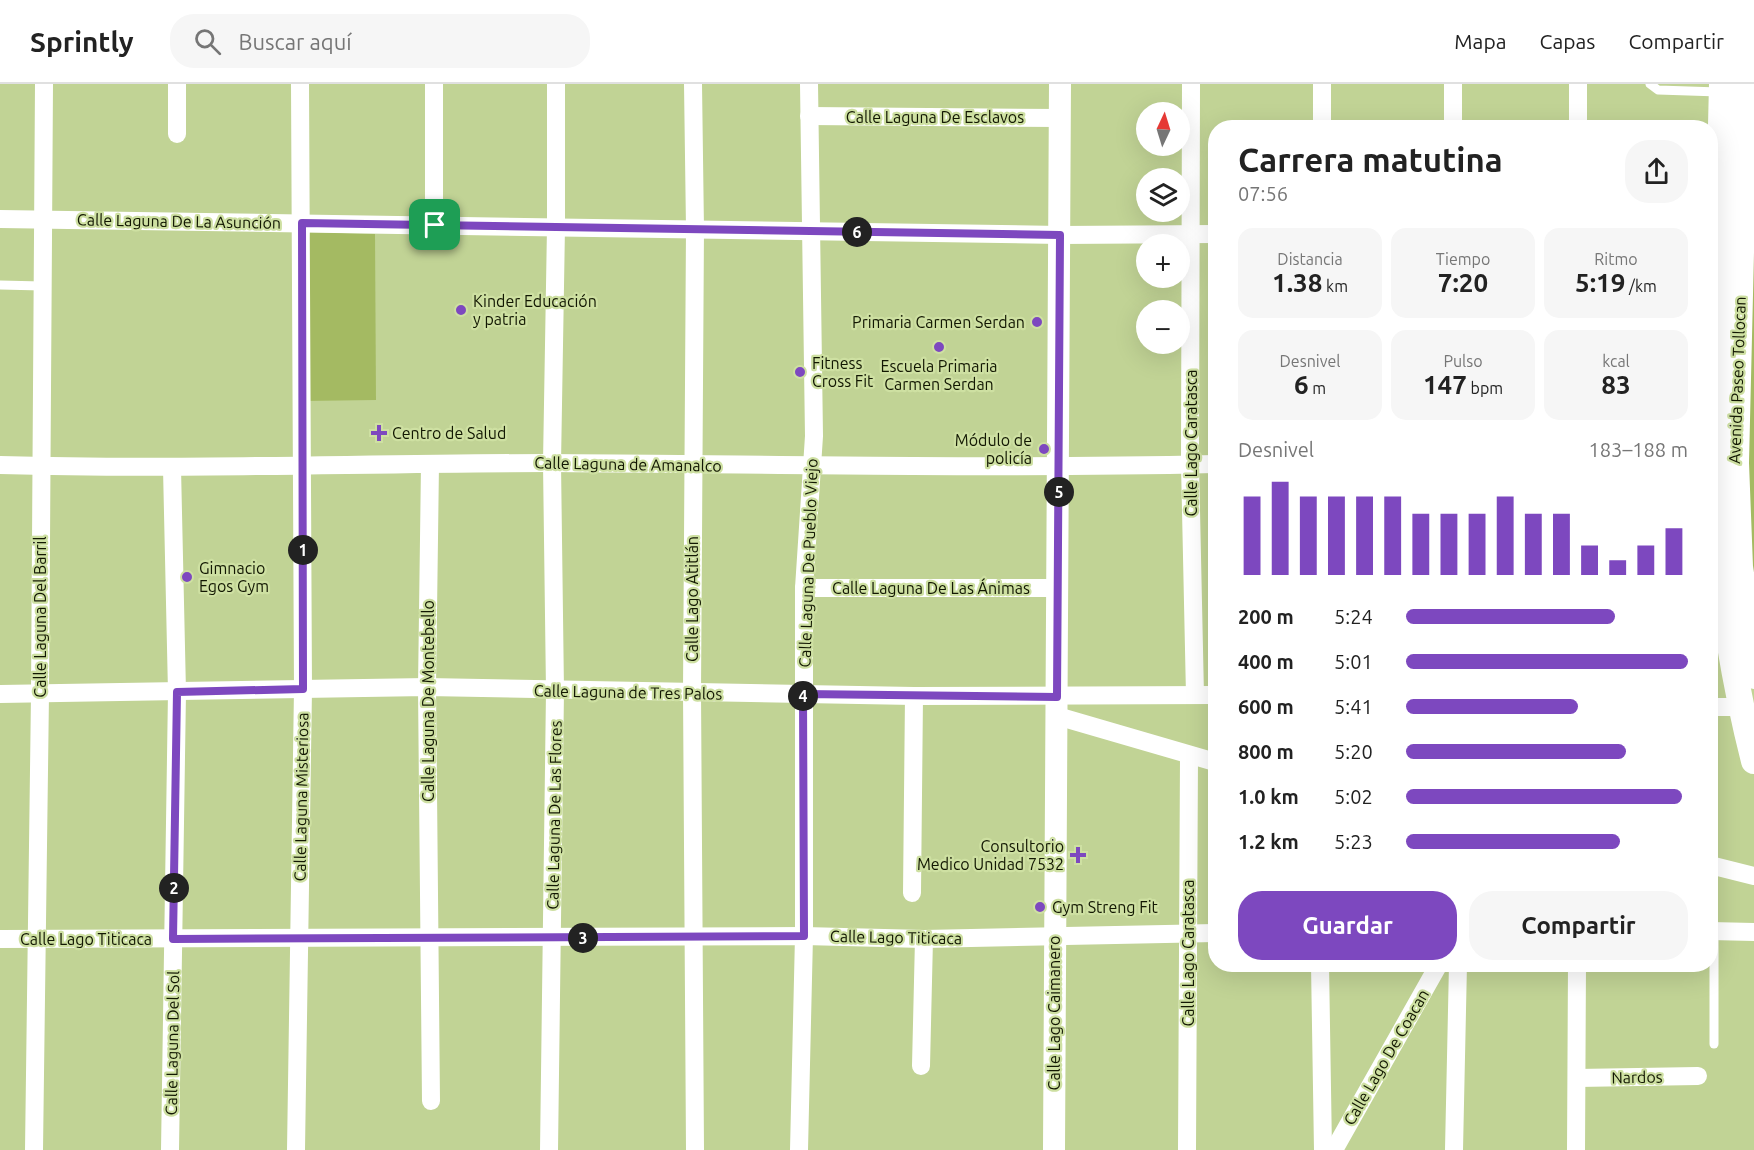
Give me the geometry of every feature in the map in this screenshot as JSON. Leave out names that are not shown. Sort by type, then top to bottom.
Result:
[{"type":"highway","name":"Avenida Paseo Tollocan","points":[[1729,87],[1734,463],[1728,568],[1754,674]]},
{"type":"main road","name":"Avenida Paseo Tollocan","points":[[1718,188],[1729,87]]},
{"type":"main road","name":"Avenida Paseo Tollocan","points":[[1718,527],[1728,568],[1740,707],[1754,761]]},
{"type":"street","name":"Calle Laguna Del Barril","points":[[34,1150],[44,84]]},
{"type":"street","points":[[177,84],[177,134]]},
{"type":"street","name":"Calle Laguna Misteriosa","points":[[296,1150],[303,689],[300,84]]},
{"type":"street","points":[[434,84],[435,225]]},
{"type":"street","name":"Calle Laguna De Las Flores","points":[[549,1150],[555,691],[552,463],[556,84]]},
{"type":"street","name":"Calle Lago Atitlán","points":[[693,84],[695,229],[692,693],[695,1150]]},
{"type":"street","name":"Calle Laguna De Pueblo Viejo","points":[[799,1150],[804,936],[804,588],[810,465],[814,435],[809,232],[809,84]]},
{"type":"street","name":"Calle Lago Caimanero","points":[[1054,1150],[1060,84]]},
{"type":"street","name":"Calle Lago Caratasca","points":[[1191,84],[1190,464],[1195,695]]},
{"type":"street","points":[[1322,84],[1322,120]]},
{"type":"street","points":[[1453,84],[1453,120]]},
{"type":"street","points":[[1578,84],[1578,120]]},
{"type":"street","name":"Calle Laguna De Esclavos","points":[[809,116],[1060,117]]},
{"type":"street","name":"Calle Laguna De La Asunción","points":[[0,219],[809,232],[1208,234]]},
{"type":"street","name":"Calle Laguna de Amanalco","points":[[0,465],[172,468],[552,463],[692,466],[1208,464]]},
{"type":"street","name":"Calle Laguna De Montebello","points":[[430,464],[427,687],[431,1101]]},
{"type":"street","name":"Calle Laguna Del Sol","points":[[170,1150],[177,692],[172,468]]},
{"type":"street","name":"Calle Laguna De Las Ánimas","points":[[804,588],[1057,588]]},
{"type":"street","name":"Calle Laguna de Tres Palos","points":[[0,694],[427,687],[914,696],[1057,706],[1208,695]]},
{"type":"street","points":[[912,892],[914,696]]},
{"type":"street","points":[[1057,706],[1189,756],[1208,760]]},
{"type":"street","points":[[1718,707],[1740,707]]},
{"type":"street","name":"Calle Lago Caratasca","points":[[1187,1150],[1189,756]]},
{"type":"street","points":[[1718,866],[1754,876]]},
{"type":"street","points":[[1718,931],[1754,932]]},
{"type":"street","name":"Calle Lago Titicaca","points":[[0,939],[804,936],[924,939],[1208,933]]},
{"type":"street","points":[[921,1066],[924,939]]},
{"type":"street","points":[[1320,972],[1323,1150]]},
{"type":"street","name":"Calle Lago De Coacan","points":[[1334,1150],[1434,972]]},
{"type":"street","points":[[1454,1150],[1458,972]]},
{"type":"street","points":[[1576,972],[1576,1150]]},
{"type":"street","name":"Nardos","points":[[1576,1078],[1698,1076]]},
{"type":"lane","points":[[1650,84],[1658,90],[1729,87]]},
{"type":"lane","points":[[0,285],[42,286]]},
{"type":"lane","points":[[1713,972],[1714,1044]]},
{"type":"green space","points":[[1754,84],[1754,635],[1745,532]]},
{"type":"green space","points":[[310,232],[375,234],[376,400],[303,401],[302,281]]},
{"type":"place","name":"Kinder Educación y patria","points":[[461,310]]},
{"type":"place","name":"Primaria Carmen Serdan","points":[[1037,322]]},
{"type":"place","name":"Escuela Primaria Carmen Serdan","points":[[939,347]]},
{"type":"place","name":"Fitness Cross Fit","points":[[800,372]]},
{"type":"place","name":"Centro de Salud","points":[[379,433]]},
{"type":"place","name":"Módulo de policía","points":[[1044,449]]},
{"type":"place","name":"Gimnacio Egos Gym","points":[[187,577]]},
{"type":"place","name":"Consultorio Medico Unidad 7532","points":[[1078,855]]},
{"type":"place","name":"Gym Streng Fit","points":[[1040,907]]},
{"type":"route","points":[[302,223],[435,225],[1060,235],[1057,697],[803,694],[804,936],[173,939],[177,692],[303,689],[302,223]]}]
